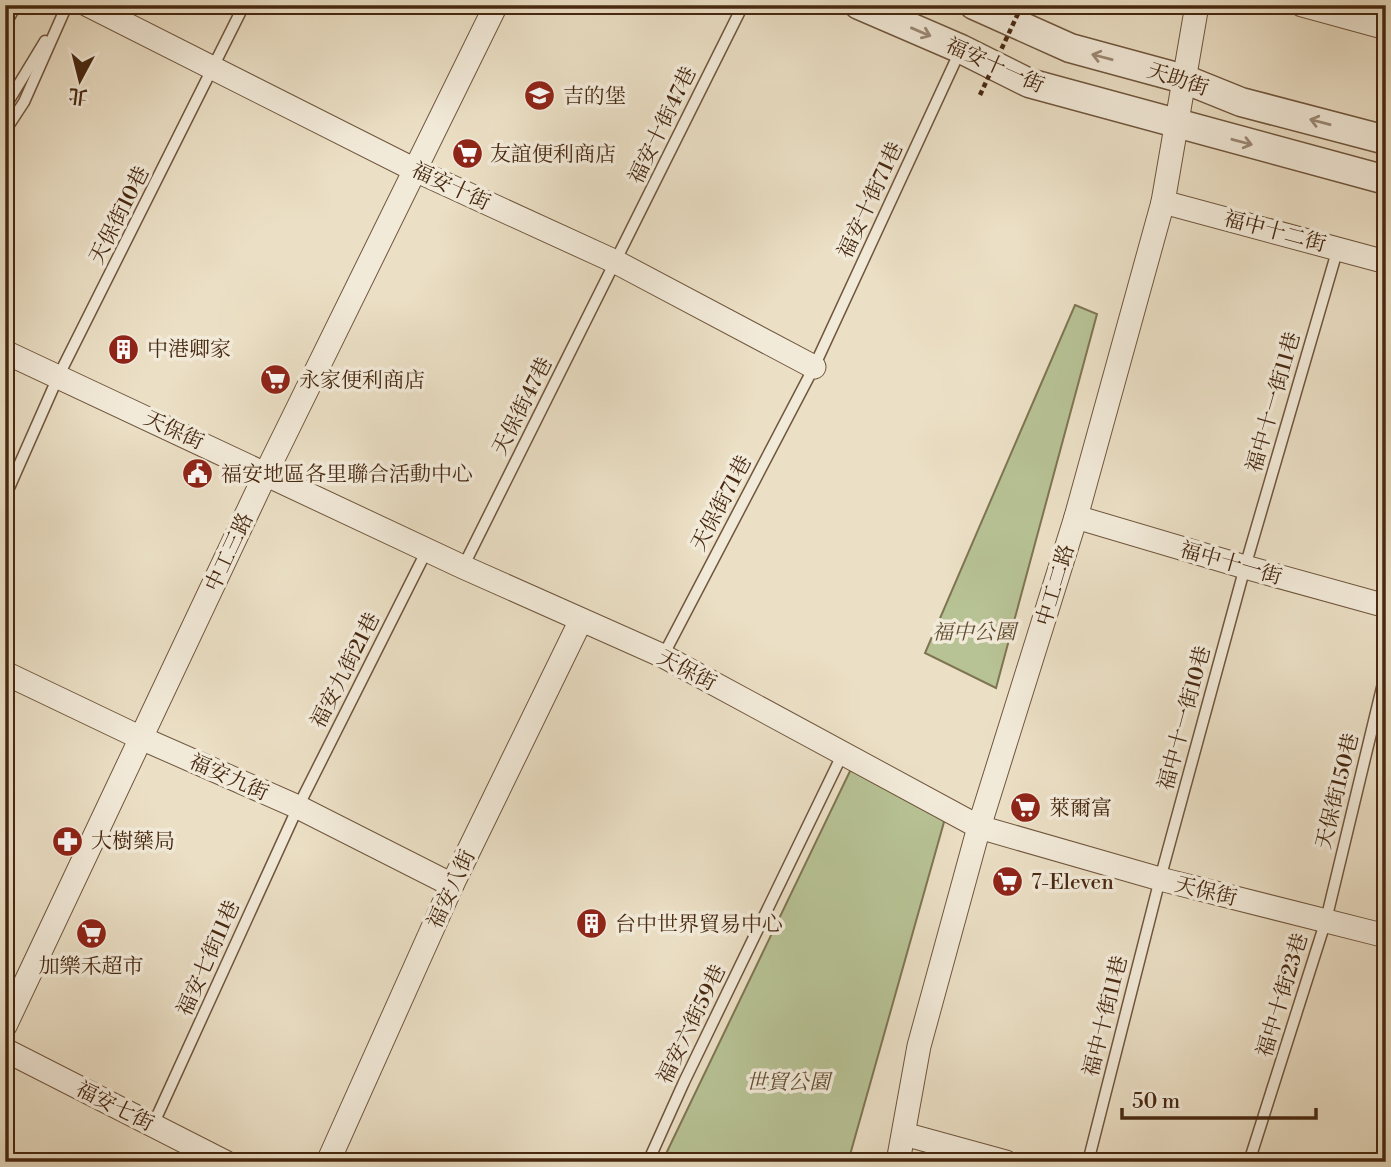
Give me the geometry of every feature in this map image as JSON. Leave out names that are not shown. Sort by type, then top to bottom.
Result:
[{"type":"street","name":"福安十街","points":[[89,5],[415,170],[616,262],[814,368]]},
{"type":"street","name":"中工三路","points":[[5,1026],[266,473],[496,5]]},
{"type":"street","name":"福安十一街","points":[[859,5],[961,49],[1028,83],[1176,125]]},
{"type":"street","name":"天助街","points":[[974,5],[1070,48],[1185,79],[1241,102],[1386,140]]},
{"type":"street","name":"中工二路","points":[[898,1162],[919,1046],[979,827],[1076,517],[1163,202],[1197,5]]},
{"type":"street","points":[[1302,5],[1384,20]]},
{"type":"street","name":"天助街","points":[[1176,125],[1386,180]]},
{"type":"street","name":"福中十二街","points":[[1163,202],[1386,261]]},
{"type":"street","name":"天保街","points":[[5,352],[463,567],[663,656],[979,827],[1160,879],[1386,936]]},
{"type":"street","name":"福中十一街","points":[[1076,517],[1386,606]]},
{"type":"street","name":"福安八街","points":[[328,1162],[452,885],[581,620]]},
{"type":"street","name":"福安九街","points":[[5,673],[141,738],[298,807],[452,885]]},
{"type":"street","name":"福安七街","points":[[5,1050],[153,1125],[210,1159]]},
{"type":"street","points":[[904,1134],[1006,1162]]},
{"type":"lane","points":[[5,25],[16,5]]},
{"type":"lane","points":[[5,107],[66,5]]},
{"type":"lane","points":[[5,131],[24,102],[66,5]]},
{"type":"lane","name":"天保街10巷","points":[[5,497],[58,377],[244,5]]},
{"type":"lane","name":"福安十街47巷","points":[[616,262],[743,5]]},
{"type":"lane","name":"福安十街71巷","points":[[814,368],[961,49]]},
{"type":"lane","name":"福中十一街11巷","points":[[1245,567],[1338,248]]},
{"type":"lane","name":"天保街47巷","points":[[463,567],[616,262]]},
{"type":"lane","name":"天保街71巷","points":[[663,656],[814,368]]},
{"type":"lane","name":"福安九街21巷","points":[[298,807],[427,550]]},
{"type":"lane","name":"福中十一街10巷","points":[[1160,879],[1245,567]]},
{"type":"lane","name":"天保街150巷","points":[[1326,920],[1386,671]]},
{"type":"lane","name":"福安六街59巷","points":[[648,1162],[843,753]]},
{"type":"lane","name":"福安七街11巷","points":[[153,1125],[298,807]]},
{"type":"lane","name":"福中十街11巷","points":[[1088,1162],[1160,879]]},
{"type":"lane","name":"福中十街23巷","points":[[1250,1162],[1326,920]]},
{"type":"path","points":[[980,95],[1022,5]]},
{"type":"green space","name":"福中公園","points":[[1075,305],[1097,314],[996,688],[925,653]]},
{"type":"green space","name":"世貿公園","points":[[851,769],[935,801],[944,822],[848,1162],[662,1162]]},
{"type":"place","name":"吉的堡","points":[[540,96]]},
{"type":"place","name":"友誼便利商店","points":[[467,154]]},
{"type":"place","name":"中港卿家","points":[[124,349]]},
{"type":"place","name":"永家便利商店","points":[[276,380]]},
{"type":"place","name":"福安地區各里聯合活動中心","points":[[198,474]]},
{"type":"place","name":"萊爾富","points":[[1026,808]]},
{"type":"place","name":"大樹藥局","points":[[68,841]]},
{"type":"place","name":"7-Eleven","points":[[1008,882]]},
{"type":"place","name":"台中世界貿易中心","points":[[592,924]]},
{"type":"place","name":"加樂禾超市","points":[[91,934]]}]
